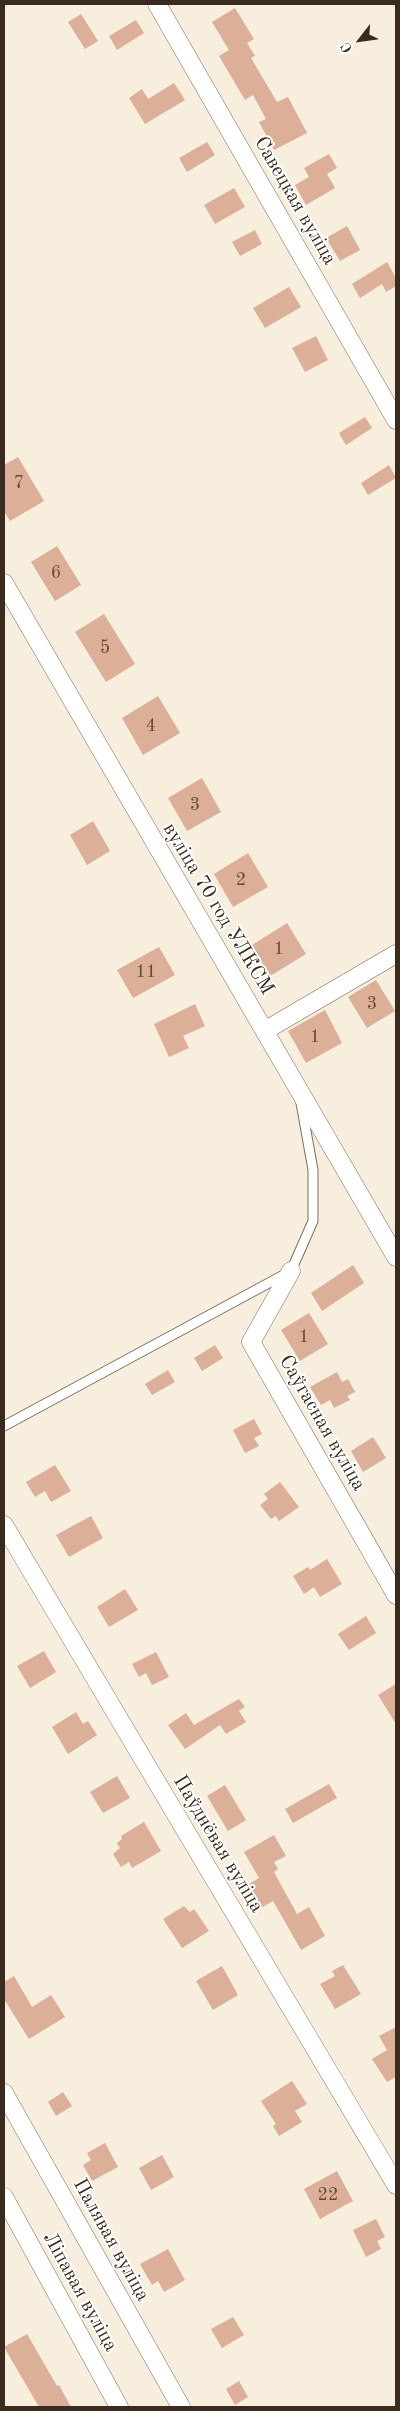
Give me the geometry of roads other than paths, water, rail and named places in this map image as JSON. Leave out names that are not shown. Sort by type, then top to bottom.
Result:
[{"type":"street","name":"Савецкая вуліца","points":[[157,4],[396,420]]},
{"type":"street","name":"вуліца 70 год УЛКСМ","points":[[4,583],[175,879],[266,1030],[396,1257]]},
{"type":"street","points":[[266,1030],[396,954]]},
{"type":"street","name":"Саўгасная вуліца","points":[[290,1271],[251,1342],[396,1595]]},
{"type":"street","name":"Паўднёвая вуліца","points":[[4,1524],[396,2184]]},
{"type":"street","name":"Палявая вуліца","points":[[4,2093],[181,2407]]},
{"type":"street","name":"Ліпавая вуліца","points":[[4,2197],[119,2407]]},
{"type":"lane","points":[[4,1426],[290,1271],[313,1221],[313,1170],[297,1084]]}]
